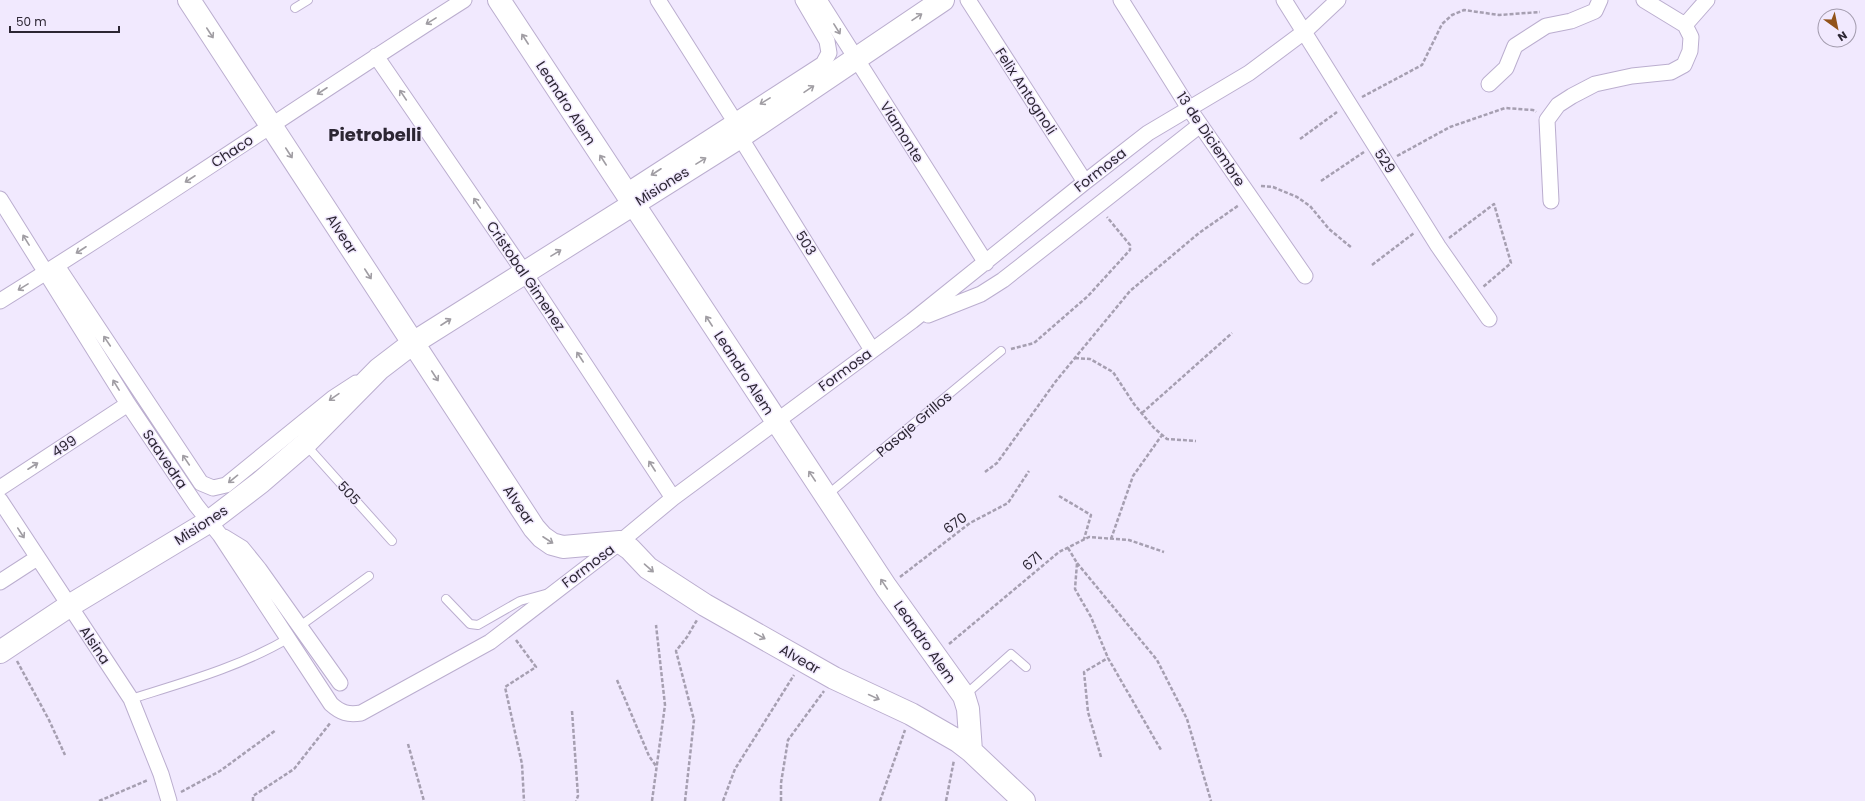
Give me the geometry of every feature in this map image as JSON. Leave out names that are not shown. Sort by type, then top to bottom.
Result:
[{"type":"street","name":"Alvear","points":[[189,0],[534,528],[542,537],[552,544],[564,547],[620,542],[630,549],[648,568],[705,605],[834,678],[911,714],[964,746],[1024,801]]},
{"type":"street","name":"Chaco","points":[[0,301],[52,269],[376,56],[464,0]]},
{"type":"street","name":"Leandro Alem","points":[[499,0],[886,588],[964,696],[968,709],[964,746]]},
{"type":"street","name":"503","points":[[658,0],[872,350]]},
{"type":"street","name":"Misiones","points":[[737,128],[823,64],[829,53],[827,41],[803,0]]},
{"type":"street","name":"Viamonte","points":[[819,0],[986,263]]},
{"type":"street","name":"Misiones","points":[[212,488],[226,485],[333,398],[379,369],[413,343],[524,272],[628,198],[737,128],[856,58],[943,0]]},
{"type":"street","name":"Felix Antognoli","points":[[968,0],[1085,182]]},
{"type":"street","name":"13 de Diciembre","points":[[1121,0],[1190,110],[1305,276]]},
{"type":"street","name":"529","points":[[1284,0],[1348,104],[1426,224],[1438,246],[1489,319]]},
{"type":"street","name":"Formosa","points":[[339,712],[350,715],[361,712],[490,642],[620,542],[673,498],[912,321],[1148,133],[1190,110],[1249,73],[1304,32],[1338,0]]},
{"type":"street","points":[[1489,84],[1506,68],[1515,46],[1546,26],[1571,21],[1595,11],[1600,0]]},
{"type":"street","points":[[1551,201],[1547,120],[1558,105],[1595,84],[1632,76],[1671,72],[1684,65],[1690,51],[1691,37],[1685,25],[1644,0]]},
{"type":"street","points":[[1685,25],[1707,0]]},
{"type":"street","name":"Cristobal Gimenez","points":[[376,56],[524,272],[673,498]]},
{"type":"street","points":[[912,321],[987,290],[1003,280],[1200,125]]},
{"type":"street","name":"Saavedra","points":[[0,199],[52,269],[201,483],[212,488]]},
{"type":"street","name":"Saavedra","points":[[52,269],[128,404],[196,505],[215,528],[289,638],[331,704],[339,712]]},
{"type":"street","name":"Misiones","points":[[4,649],[69,606],[215,528],[261,482],[305,444],[379,369]]},
{"type":"street","name":"499","points":[[0,488],[128,404]]},
{"type":"street","name":"Alsina","points":[[0,500],[131,699],[161,774],[169,800]]},
{"type":"street","points":[[215,528],[242,548],[260,569],[340,682]]},
{"type":"street","points":[[0,582],[37,558]]},
{"type":"lane","points":[[295,8],[308,0]]},
{"type":"lane","name":"Pasaje Grillos","points":[[826,497],[1001,352]]},
{"type":"lane","name":"505","points":[[305,444],[392,542]]},
{"type":"lane","points":[[300,626],[369,576]]},
{"type":"lane","points":[[446,599],[470,624],[478,625],[520,601],[554,592]]},
{"type":"lane","points":[[131,699],[226,669],[271,649],[289,638]]},
{"type":"lane","points":[[964,696],[1011,654],[1026,667]]},
{"type":"path","points":[[1300,139],[1348,104],[1422,65],[1442,24],[1452,14],[1464,10],[1499,15],[1531,14],[1545,11]]},
{"type":"path","points":[[1386,163],[1450,127],[1505,108],[1533,110],[1547,120]]},
{"type":"path","points":[[1322,181],[1374,145]]},
{"type":"path","points":[[985,472],[997,464],[1056,381],[1130,291],[1246,191],[1273,187],[1297,197],[1310,206],[1329,229],[1352,248]]},
{"type":"path","points":[[1438,246],[1494,204],[1511,263],[1473,296]]},
{"type":"path","points":[[1001,352],[1034,343],[1088,296],[1130,250],[1130,245],[1097,206]]},
{"type":"path","points":[[1372,265],[1426,224]]},
{"type":"path","points":[[1142,413],[1232,333]]},
{"type":"path","points":[[1075,358],[1090,359],[1113,372],[1142,413],[1162,435],[1168,439],[1196,441]]},
{"type":"path","points":[[1111,539],[1133,476],[1162,435]]},
{"type":"path","name":"670","points":[[886,588],[970,523],[1008,503],[1029,471]]},
{"type":"path","points":[[1059,496],[1091,515],[1084,540]]},
{"type":"path","name":"671","points":[[934,656],[1059,552],[1089,537],[1129,540],[1164,552]]},
{"type":"path","points":[[1068,548],[1077,563],[1157,660],[1187,719],[1211,801]]},
{"type":"path","points":[[1077,563],[1075,589],[1091,617],[1108,658],[1161,750]]},
{"type":"path","points":[[685,801],[694,720],[676,651],[687,637],[705,605]]},
{"type":"path","points":[[652,801],[665,705],[656,625]]},
{"type":"path","points":[[507,629],[536,667],[505,687],[522,764],[524,801]]},
{"type":"path","points":[[4,649],[33,688],[65,755]]},
{"type":"path","points":[[1101,757],[1088,712],[1084,672],[1108,658]]},
{"type":"path","points":[[723,801],[735,769],[803,660]]},
{"type":"path","points":[[781,801],[781,783],[788,740],[834,678]]},
{"type":"path","points":[[617,680],[649,756],[656,766]]},
{"type":"path","points":[[572,711],[578,796],[576,801]]},
{"type":"path","points":[[253,801],[253,796],[294,769],[339,712]]},
{"type":"path","points":[[880,801],[911,714]]},
{"type":"path","points":[[169,800],[220,771],[276,730]]},
{"type":"path","points":[[408,744],[424,801]]},
{"type":"path","points":[[946,801],[964,746]]},
{"type":"path","points":[[99,801],[161,774]]},
{"type":"district","name":"Pietrobelli","points":[[375,135]]}]
